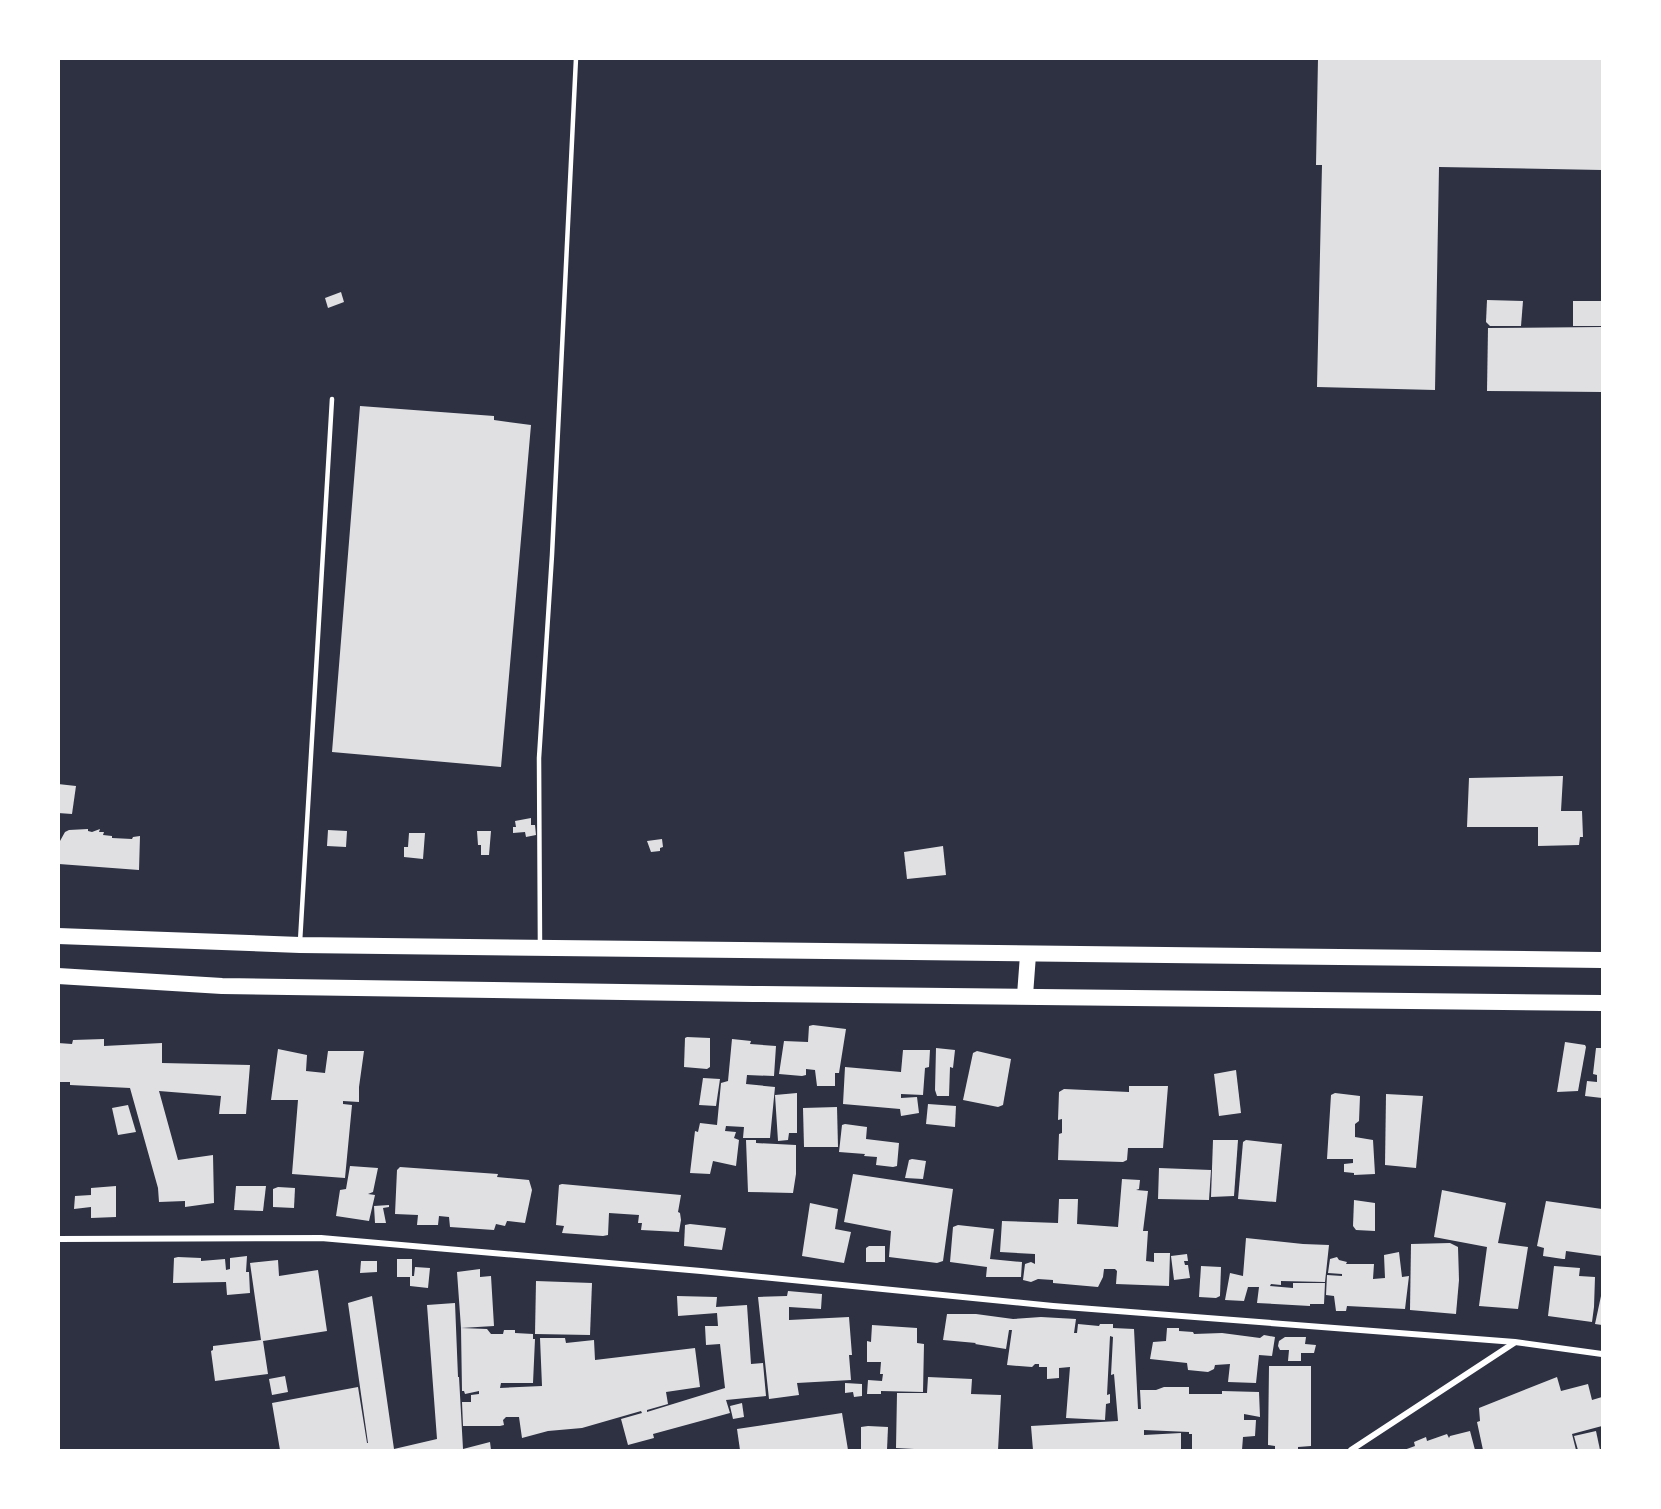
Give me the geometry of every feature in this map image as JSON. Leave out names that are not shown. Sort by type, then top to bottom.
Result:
[{"type":"highway","points":[[58,936],[300,945],[1602,960]]},
{"type":"highway","points":[[1025,995],[1028,955]]},
{"type":"highway","points":[[58,976],[222,986],[1602,1003]]},
{"type":"street","points":[[58,1239],[321,1238],[712,1272],[1053,1306],[1515,1342],[1602,1354]]},
{"type":"street","points":[[1351,1450],[1515,1342]]},
{"type":"lane","points":[[540,947],[539,758],[552,555],[576,58]]},
{"type":"lane","points":[[300,945],[332,399]]},
{"type":"building","points":[[1318,58],[1602,58],[1602,170],[1439,167],[1435,390],[1317,387],[1322,165],[1316,165]]},
{"type":"building","points":[[341,292],[344,302],[328,308],[325,298]]},
{"type":"building","points":[[1487,300],[1523,301],[1521,326],[1490,326],[1486,322]]},
{"type":"building","points":[[1573,301],[1602,301],[1602,326],[1573,326]]},
{"type":"building","points":[[1602,327],[1602,392],[1487,391],[1488,328]]},
{"type":"building","points":[[360,406],[494,416],[494,420],[531,425],[501,767],[332,752]]},
{"type":"building","points":[[1563,776],[1561,811],[1582,811],[1583,837],[1580,837],[1579,845],[1538,846],[1538,827],[1467,827],[1469,778]]},
{"type":"building","points":[[58,784],[76,786],[72,814],[58,813]]},
{"type":"building","points":[[531,818],[531,825],[535,825],[536,835],[526,837],[525,832],[513,833],[513,827],[516,827],[515,821]]},
{"type":"building","points":[[88,829],[92,832],[100,829],[99,832],[104,832],[103,835],[112,836],[112,838],[132,839],[140,836],[139,870],[59,864],[60,841],[65,832]]},
{"type":"building","points":[[328,830],[347,831],[346,847],[327,846]]},
{"type":"building","points":[[477,831],[491,831],[489,855],[481,855]]},
{"type":"building","points":[[409,833],[425,833],[423,859],[404,857],[404,847],[408,847]]},
{"type":"building","points":[[662,839],[663,847],[660,851],[651,852],[647,841]]},
{"type":"building","points":[[943,846],[946,875],[907,879],[904,852]]},
{"type":"building","points":[[809,1026],[846,1029],[839,1073],[835,1073],[835,1086],[817,1086],[815,1070],[806,1069],[806,1075],[802,1076],[779,1074],[784,1041],[808,1042]]},
{"type":"building","points":[[685,1038],[710,1038],[710,1067],[707,1069],[684,1067]]},
{"type":"building","points":[[104,1039],[104,1046],[162,1043],[162,1063],[250,1065],[246,1114],[219,1114],[221,1096],[159,1091],[178,1160],[213,1155],[214,1203],[185,1207],[185,1201],[159,1202],[158,1188],[130,1088],[70,1085],[70,1082],[58,1082],[58,1043],[72,1044],[73,1040]]},
{"type":"building","points":[[732,1039],[751,1041],[750,1044],[776,1046],[774,1076],[747,1075],[746,1084],[775,1087],[770,1138],[743,1138],[744,1127],[726,1126],[725,1131],[736,1132],[734,1138],[739,1140],[736,1166],[713,1161],[710,1174],[690,1173],[695,1131],[698,1132],[700,1123],[717,1125],[721,1083],[728,1081]]},
{"type":"building","points":[[1565,1042],[1586,1047],[1578,1091],[1557,1092]]},
{"type":"building","points":[[936,1048],[955,1050],[953,1068],[950,1067],[949,1096],[937,1096],[935,1090]]},
{"type":"building","points":[[1596,1048],[1602,1048],[1602,1098],[1585,1096],[1587,1081],[1597,1082],[1597,1075],[1593,1074]]},
{"type":"building","points":[[278,1049],[307,1055],[306,1071],[325,1073],[328,1051],[364,1051],[359,1102],[343,1101],[343,1104],[352,1105],[345,1178],[292,1174],[298,1100],[271,1100]]},
{"type":"building","points":[[903,1050],[930,1050],[929,1067],[925,1068],[923,1095],[901,1094],[901,1098],[917,1097],[919,1113],[901,1116],[900,1109],[843,1104],[845,1067],[901,1072]]},
{"type":"building","points":[[977,1051],[1011,1059],[1003,1105],[998,1107],[963,1100],[973,1053]]},
{"type":"building","points":[[1236,1070],[1241,1113],[1219,1116],[1214,1074]]},
{"type":"building","points":[[703,1078],[720,1079],[716,1106],[699,1105]]},
{"type":"building","points":[[1129,1086],[1168,1086],[1163,1148],[1128,1148],[1127,1160],[1123,1162],[1058,1160],[1059,1134],[1062,1133],[1062,1119],[1058,1120],[1059,1092],[1064,1089],[1129,1092]]},
{"type":"building","points":[[797,1093],[797,1133],[789,1133],[788,1140],[778,1141],[775,1095]]},
{"type":"building","points":[[1335,1093],[1360,1096],[1359,1121],[1355,1124],[1355,1137],[1373,1140],[1375,1174],[1354,1175],[1354,1173],[1344,1172],[1344,1164],[1353,1163],[1353,1159],[1327,1159],[1331,1095]]},
{"type":"building","points":[[1386,1094],[1423,1096],[1416,1168],[1385,1165]]},
{"type":"building","points":[[928,1104],[956,1106],[955,1127],[926,1124]]},
{"type":"building","points":[[128,1105],[136,1132],[118,1135],[112,1108]]},
{"type":"building","points":[[837,1107],[838,1147],[804,1147],[803,1108]]},
{"type":"building","points":[[842,1125],[867,1127],[866,1139],[899,1143],[897,1166],[876,1165],[877,1157],[864,1156],[865,1154],[839,1152]]},
{"type":"building","points":[[746,1140],[756,1140],[756,1143],[796,1145],[796,1174],[793,1193],[748,1192]]},
{"type":"building","points":[[1213,1140],[1238,1140],[1234,1196],[1211,1197]]},
{"type":"building","points":[[1246,1140],[1282,1144],[1276,1202],[1238,1199],[1243,1142]]},
{"type":"building","points":[[909,1160],[926,1161],[923,1179],[905,1178]]},
{"type":"building","points":[[350,1166],[378,1168],[373,1192],[368,1194],[375,1195],[369,1221],[336,1216],[340,1190],[346,1189]]},
{"type":"building","points":[[400,1167],[498,1174],[497,1177],[529,1180],[532,1190],[525,1223],[507,1221],[505,1226],[496,1224],[494,1230],[450,1227],[449,1217],[439,1216],[438,1225],[417,1225],[418,1215],[395,1214],[397,1170]]},
{"type":"building","points":[[1159,1168],[1211,1170],[1209,1200],[1158,1199]]},
{"type":"building","points":[[853,1174],[953,1189],[943,1261],[937,1263],[889,1257],[891,1231],[844,1222]]},
{"type":"building","points":[[1122,1179],[1140,1180],[1139,1189],[1136,1190],[1148,1191],[1143,1231],[1148,1231],[1146,1261],[1154,1262],[1154,1253],[1170,1253],[1169,1286],[1116,1284],[1117,1271],[1115,1269],[1104,1269],[1098,1287],[1053,1283],[1053,1280],[1038,1279],[1031,1282],[1023,1280],[1025,1264],[1031,1262],[1035,1264],[1035,1254],[1000,1252],[1002,1221],[1058,1223],[1059,1199],[1078,1199],[1077,1224],[1118,1227]]},
{"type":"building","points":[[559,1185],[681,1195],[678,1212],[681,1220],[679,1232],[641,1230],[642,1223],[638,1223],[639,1215],[609,1213],[608,1235],[562,1233],[564,1226],[556,1225]]},
{"type":"building","points":[[116,1186],[116,1217],[91,1218],[91,1207],[74,1209],[75,1196],[91,1195],[91,1188]]},
{"type":"building","points":[[236,1186],[266,1186],[263,1211],[234,1210]]},
{"type":"building","points":[[295,1188],[294,1208],[273,1207],[273,1189]]},
{"type":"building","points":[[1442,1190],[1506,1203],[1498,1243],[1528,1247],[1518,1309],[1479,1306],[1487,1247],[1434,1237]]},
{"type":"building","points":[[1354,1200],[1375,1203],[1375,1231],[1356,1230],[1353,1226]]},
{"type":"building","points":[[1546,1201],[1602,1209],[1602,1256],[1566,1251],[1565,1259],[1543,1256],[1544,1248],[1537,1246]]},
{"type":"building","points":[[810,1203],[838,1209],[835,1229],[851,1232],[844,1263],[802,1256]]},
{"type":"building","points":[[389,1205],[383,1208],[386,1223],[375,1223],[374,1206]]},
{"type":"building","points":[[685,1225],[726,1228],[722,1250],[684,1246]]},
{"type":"building","points":[[958,1225],[994,1229],[990,1259],[1022,1262],[1021,1277],[986,1277],[987,1267],[950,1262],[953,1227]]},
{"type":"building","points":[[1246,1238],[1329,1245],[1325,1282],[1281,1281],[1281,1285],[1271,1284],[1270,1286],[1293,1288],[1293,1283],[1325,1283],[1324,1304],[1310,1304],[1310,1306],[1257,1303],[1259,1287],[1248,1287],[1244,1301],[1225,1300],[1230,1273],[1243,1276]]},
{"type":"building","points":[[1450,1243],[1458,1247],[1459,1280],[1456,1314],[1410,1310],[1411,1244]]},
{"type":"building","points":[[885,1246],[885,1262],[866,1262],[866,1248]]},
{"type":"building","points":[[1399,1252],[1402,1277],[1409,1276],[1405,1309],[1347,1306],[1346,1311],[1336,1311],[1334,1296],[1326,1295],[1327,1275],[1342,1276],[1342,1274],[1328,1273],[1330,1259],[1337,1257],[1347,1262],[1346,1264],[1374,1264],[1373,1279],[1385,1278],[1384,1255]]},
{"type":"building","points":[[1187,1254],[1188,1261],[1184,1261],[1185,1265],[1188,1265],[1190,1278],[1174,1280],[1171,1256]]},
{"type":"building","points":[[247,1256],[246,1272],[249,1272],[250,1293],[227,1295],[226,1282],[173,1283],[174,1258],[201,1258],[201,1261],[225,1259],[226,1270],[230,1269],[230,1258]]},
{"type":"building","points":[[397,1259],[412,1259],[412,1276],[414,1276],[415,1267],[430,1268],[428,1288],[410,1286],[410,1277],[397,1277]]},
{"type":"building","points":[[278,1260],[279,1276],[318,1270],[327,1331],[263,1341],[268,1374],[215,1381],[211,1351],[213,1346],[261,1340],[250,1263]]},
{"type":"building","points":[[361,1261],[377,1261],[377,1272],[360,1273]]},
{"type":"building","points":[[1201,1266],[1221,1267],[1220,1296],[1216,1298],[1199,1297]]},
{"type":"building","points":[[1554,1266],[1580,1268],[1579,1276],[1595,1277],[1592,1322],[1548,1316]]},
{"type":"building","points":[[480,1269],[480,1277],[491,1276],[494,1326],[461,1328],[457,1272]]},
{"type":"building","points":[[536,1281],[592,1283],[590,1335],[535,1334]]},
{"type":"building","points":[[788,1291],[822,1294],[821,1309],[789,1307],[789,1320],[849,1317],[851,1380],[797,1383],[799,1395],[769,1399],[758,1297],[787,1296]]},
{"type":"building","points":[[372,1296],[394,1449],[437,1439],[427,1305],[455,1303],[463,1449],[490,1442],[491,1450],[280,1450],[272,1403],[358,1387],[368,1443],[348,1303]]},
{"type":"building","points":[[677,1296],[717,1297],[716,1307],[747,1305],[751,1364],[763,1363],[766,1396],[726,1400],[730,1413],[653,1434],[654,1438],[628,1445],[621,1419],[642,1413],[641,1411],[582,1428],[548,1431],[522,1438],[519,1417],[506,1417],[503,1420],[504,1425],[500,1426],[463,1426],[462,1402],[471,1402],[471,1395],[479,1394],[479,1391],[465,1394],[462,1391],[461,1328],[487,1329],[491,1334],[503,1334],[504,1330],[515,1330],[515,1333],[533,1334],[533,1339],[535,1339],[533,1383],[501,1383],[500,1388],[542,1386],[540,1338],[565,1338],[566,1343],[594,1340],[595,1360],[695,1348],[700,1387],[666,1392],[668,1404],[647,1410],[647,1412],[725,1388],[720,1344],[706,1345],[705,1326],[718,1326],[717,1313],[678,1316]]},
{"type":"building","points":[[1602,1297],[1602,1325],[1595,1324]]},
{"type":"building","points":[[947,1314],[976,1314],[1013,1319],[1041,1317],[1076,1319],[1074,1333],[1077,1333],[1078,1324],[1099,1326],[1100,1324],[1113,1324],[1113,1328],[1134,1329],[1138,1409],[1141,1409],[1140,1390],[1189,1387],[1189,1394],[1222,1394],[1222,1391],[1259,1392],[1260,1417],[1244,1414],[1244,1420],[1256,1420],[1255,1436],[1243,1437],[1242,1450],[1192,1450],[1192,1434],[1189,1432],[1144,1430],[1144,1435],[1181,1433],[1181,1450],[1033,1450],[1031,1426],[1118,1421],[1114,1374],[1111,1375],[1113,1337],[1110,1336],[1107,1395],[1110,1394],[1110,1403],[1106,1404],[1105,1420],[1066,1418],[1070,1367],[1059,1368],[1059,1378],[1047,1379],[1047,1367],[1039,1367],[1039,1364],[1032,1367],[1007,1365],[1012,1330],[1009,1330],[1006,1349],[943,1340]]},
{"type":"building","points":[[872,1325],[917,1328],[917,1343],[924,1344],[923,1392],[881,1391],[881,1394],[867,1394],[868,1380],[882,1381],[883,1374],[880,1374],[881,1362],[867,1362],[867,1341],[871,1342]]},
{"type":"building","points":[[1167,1328],[1179,1328],[1179,1331],[1194,1334],[1222,1333],[1260,1338],[1264,1335],[1275,1337],[1272,1356],[1259,1355],[1256,1383],[1228,1382],[1230,1364],[1215,1365],[1214,1369],[1208,1372],[1188,1370],[1187,1363],[1150,1359],[1153,1342],[1166,1341]]},
{"type":"building","points":[[1285,1337],[1306,1337],[1305,1344],[1316,1345],[1314,1353],[1301,1353],[1301,1361],[1288,1361],[1289,1350],[1280,1350],[1278,1346],[1279,1341]]},
{"type":"building","points":[[1269,1366],[1311,1366],[1311,1446],[1298,1447],[1298,1450],[1275,1450],[1275,1446],[1268,1445]]},
{"type":"building","points":[[285,1376],[288,1392],[272,1395],[269,1379]]},
{"type":"building","points":[[928,1377],[972,1379],[971,1394],[1001,1395],[998,1450],[896,1448],[897,1393],[927,1393]]},
{"type":"building","points":[[1557,1377],[1561,1391],[1588,1384],[1592,1400],[1602,1397],[1602,1426],[1572,1434],[1576,1450],[1483,1450],[1477,1422],[1480,1421],[1479,1408]]},
{"type":"building","points":[[845,1383],[862,1384],[862,1396],[854,1397],[853,1392],[845,1393]]},
{"type":"building","points":[[742,1403],[744,1417],[733,1419],[730,1406]]},
{"type":"building","points":[[842,1413],[848,1450],[740,1450],[737,1429]]},
{"type":"building","points":[[861,1427],[888,1427],[887,1450],[861,1450]]},
{"type":"building","points":[[1470,1431],[1475,1450],[1404,1450],[1415,1446],[1414,1442],[1426,1437],[1427,1441],[1447,1434],[1449,1438]]},
{"type":"building","points":[[1596,1431],[1600,1450],[1578,1450],[1574,1436]]}]
